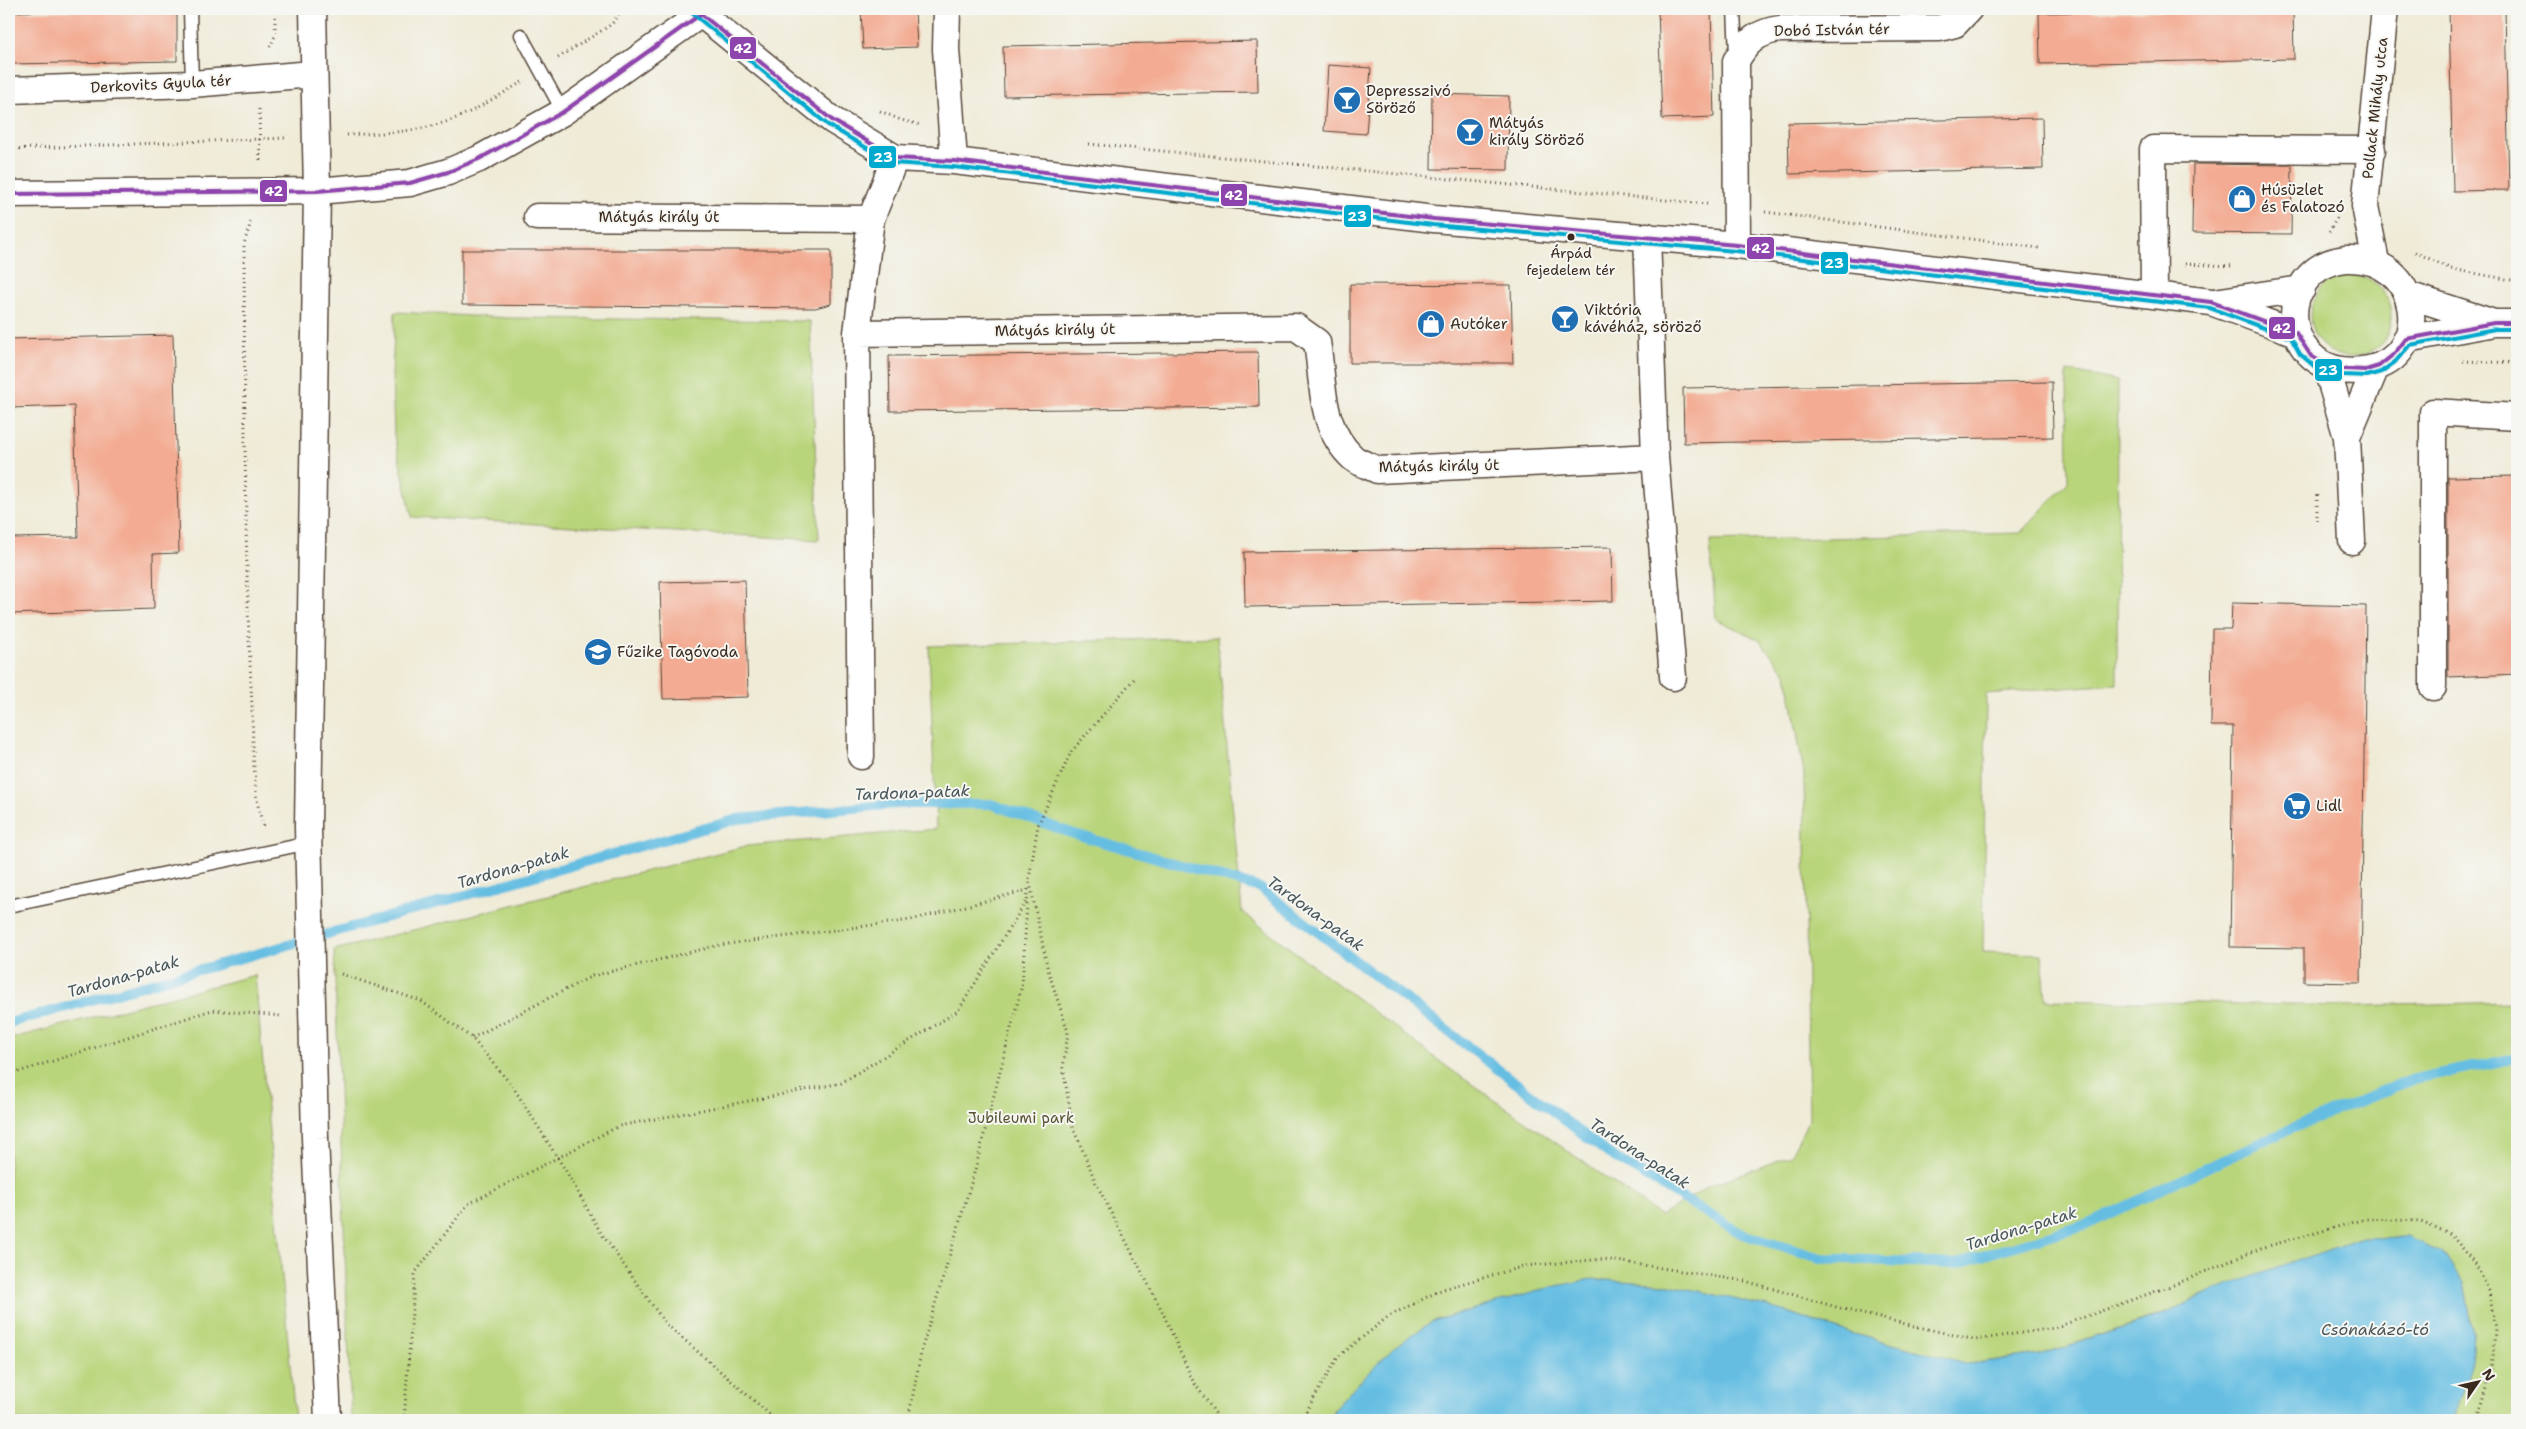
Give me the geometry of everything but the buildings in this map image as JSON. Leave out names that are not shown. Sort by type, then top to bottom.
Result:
[{"type":"street","points":[[313,9],[317,191],[309,843],[310,946],[328,1420]]},
{"type":"street","points":[[947,9],[946,50],[954,161]]},
{"type":"street","name":"Dobó István tér","points":[[1736,61],[1744,47],[1764,31],[1810,28],[1940,28],[1955,24],[1969,9]]},
{"type":"street","name":"Pollack Mihály utca","points":[[2346,259],[2365,206],[2385,9]]},
{"type":"street","points":[[9,194],[261,193],[317,191],[410,183],[448,172],[479,158],[563,112],[699,12],[832,120],[894,158],[954,161],[1434,218],[1737,245],[2211,302],[2298,297]]},
{"type":"street","points":[[1736,61],[1739,208],[1737,245]]},
{"type":"street","name":"Derkovits Gyula tér","points":[[9,90],[192,84],[313,74]]},
{"type":"street","points":[[2154,295],[2153,150],[2372,150]]},
{"type":"street","points":[[861,756],[857,333],[871,219],[894,158]]},
{"type":"street","name":"Pollack Mihály utca","points":[[2365,206],[2376,262]]},
{"type":"street","name":"Mátyás király út","points":[[537,217],[871,219]]},
{"type":"street","points":[[1647,236],[1655,456],[1673,677]]},
{"type":"street","points":[[2402,286],[2411,322],[2406,339],[2393,356],[2376,367],[2346,370],[2326,366],[2310,356],[2296,333],[2294,312],[2298,297],[2320,268],[2333,261],[2346,259],[2376,262],[2402,286],[2506,323]]},
{"type":"street","points":[[2211,302],[2296,333]]},
{"type":"street","points":[[2406,339],[2506,323]]},
{"type":"street","name":"Mátyás király út","points":[[857,333],[1296,327],[1317,342],[1324,401],[1333,434],[1354,459],[1377,470],[1655,456]]},
{"type":"street","points":[[2326,366],[2347,437],[2352,541]]},
{"type":"street","points":[[2347,437],[2376,367]]},
{"type":"street","points":[[2433,687],[2433,412],[2517,417]]},
{"type":"lane","points":[[190,9],[192,84]]},
{"type":"lane","points":[[1734,9],[1736,61]]},
{"type":"lane","points":[[520,35],[563,112]]},
{"type":"lane","points":[[9,906],[309,843]]},
{"type":"path","points":[[259,817],[245,584],[244,244],[261,193],[258,79],[275,36],[275,9]]},
{"type":"path","points":[[878,110],[901,120],[952,131]]},
{"type":"path","points":[[1082,144],[1679,200],[2048,249]]},
{"type":"path","points":[[2411,249],[2429,260],[2451,269],[2517,281]]},
{"type":"path","points":[[2154,262],[2240,267]]},
{"type":"path","points":[[2317,487],[2317,525]]},
{"type":"path","points":[[908,1420],[922,1348],[975,1170],[1022,985],[1027,900],[1038,824],[1070,752],[1134,679]]},
{"type":"path","points":[[1029,880],[1048,970],[1068,1032],[1063,1068],[1073,1127],[1096,1183],[1163,1313],[1193,1381],[1220,1420]]},
{"type":"path","points":[[472,1038],[592,976],[720,945],[911,920],[1028,890]]},
{"type":"path","points":[[404,1420],[415,1273],[468,1204],[620,1126],[841,1083],[958,1010],[1027,900]]},
{"type":"path","points":[[310,946],[421,1001],[472,1038],[513,1087],[558,1158],[601,1232],[665,1323],[776,1420]]},
{"type":"path","points":[[9,1075],[212,1010],[312,1019]]},
{"type":"path","points":[[1301,1420],[1338,1357],[1389,1316],[1443,1289],[1525,1266],[1604,1259],[1745,1281],[1854,1312],[1975,1340],[2054,1328],[2176,1284],[2261,1248],[2366,1219],[2421,1221],[2449,1233],[2474,1261],[2489,1291],[2495,1329],[2492,1370],[2478,1420]]},
{"type":"green space","points":[[2351,275],[2367,278],[2380,287],[2389,300],[2392,316],[2389,332],[2380,345],[2367,354],[2351,357],[2335,354],[2322,345],[2313,332],[2310,316],[2313,300],[2322,287],[2335,278]]},
{"type":"green space","points":[[395,312],[510,318],[810,321],[819,540],[412,517],[394,435],[392,375]]},
{"type":"green space","name":"Jubileumi park","points":[[2067,371],[2118,381],[2117,684],[1986,694],[1983,952],[2042,954],[2046,1000],[2351,1006],[2517,1002],[2517,1420],[2450,1420],[2471,1365],[2473,1332],[2464,1282],[2442,1252],[2203,1296],[2160,1315],[2046,1353],[1969,1364],[1839,1330],[1784,1311],[1559,1286],[1433,1321],[1334,1409],[1329,1420],[351,1420],[334,950],[746,846],[936,829],[929,646],[1217,637],[1242,912],[1450,1069],[1661,1216],[1708,1186],[1790,1156],[1809,1120],[1804,774],[1787,674],[1759,640],[1716,619],[1710,541],[2020,533],[2068,482]]},
{"type":"green space","points":[[255,975],[295,1420],[9,1420],[9,1039]]},
{"type":"water","name":"Csónakázó-tó","points":[[2408,1237],[2442,1252],[2464,1282],[2473,1332],[2471,1366],[2453,1420],[1329,1420],[1334,1409],[1397,1345],[1433,1321],[1556,1286],[1592,1279],[1665,1284],[1713,1294],[1784,1311],[1839,1330],[1969,1364],[2046,1353],[2156,1317],[2227,1286],[2361,1238]]},
{"type":"waterway","name":"Tardona-patak","points":[[9,1023],[738,819],[896,804],[991,804],[1071,833],[1260,888],[1609,1154],[1742,1234],[1820,1258],[1955,1264],[2091,1223],[2271,1137],[2414,1079],[2517,1058]]},
{"type":"transit line","name":"23","points":[[692,13],[828,125],[892,163],[953,167],[1433,225],[1736,251],[2210,308],[2291,338],[2300,354],[2314,366],[2343,375],[2367,376],[2381,372],[2395,362],[2410,345],[2495,329],[2517,329]]},
{"type":"transit line","name":"42","points":[[9,194],[317,191],[410,183],[448,172],[479,159],[563,112],[701,14],[832,120],[895,158],[954,161],[1434,219],[1737,245],[2211,302],[2296,333],[2311,356],[2326,365],[2343,369],[2366,370],[2379,366],[2394,354],[2406,339],[2494,323],[2517,323]]},
{"type":"place","name":"Depresszivó Söröző","points":[[1347,100]]},
{"type":"place","name":"Mátyás király Söröző","points":[[1470,132]]},
{"type":"place","name":"Húsüzlet és Falatozó","points":[[2242,199]]},
{"type":"place","name":"Árpád fejedelem tér","points":[[1571,237]]},
{"type":"place","name":"Viktória kávéház, söröző","points":[[1565,319]]},
{"type":"place","name":"Autóker","points":[[1431,324]]},
{"type":"place","name":"Fűzike Tagóvoda","points":[[598,652]]},
{"type":"place","name":"Lidl","points":[[2297,806]]}]
